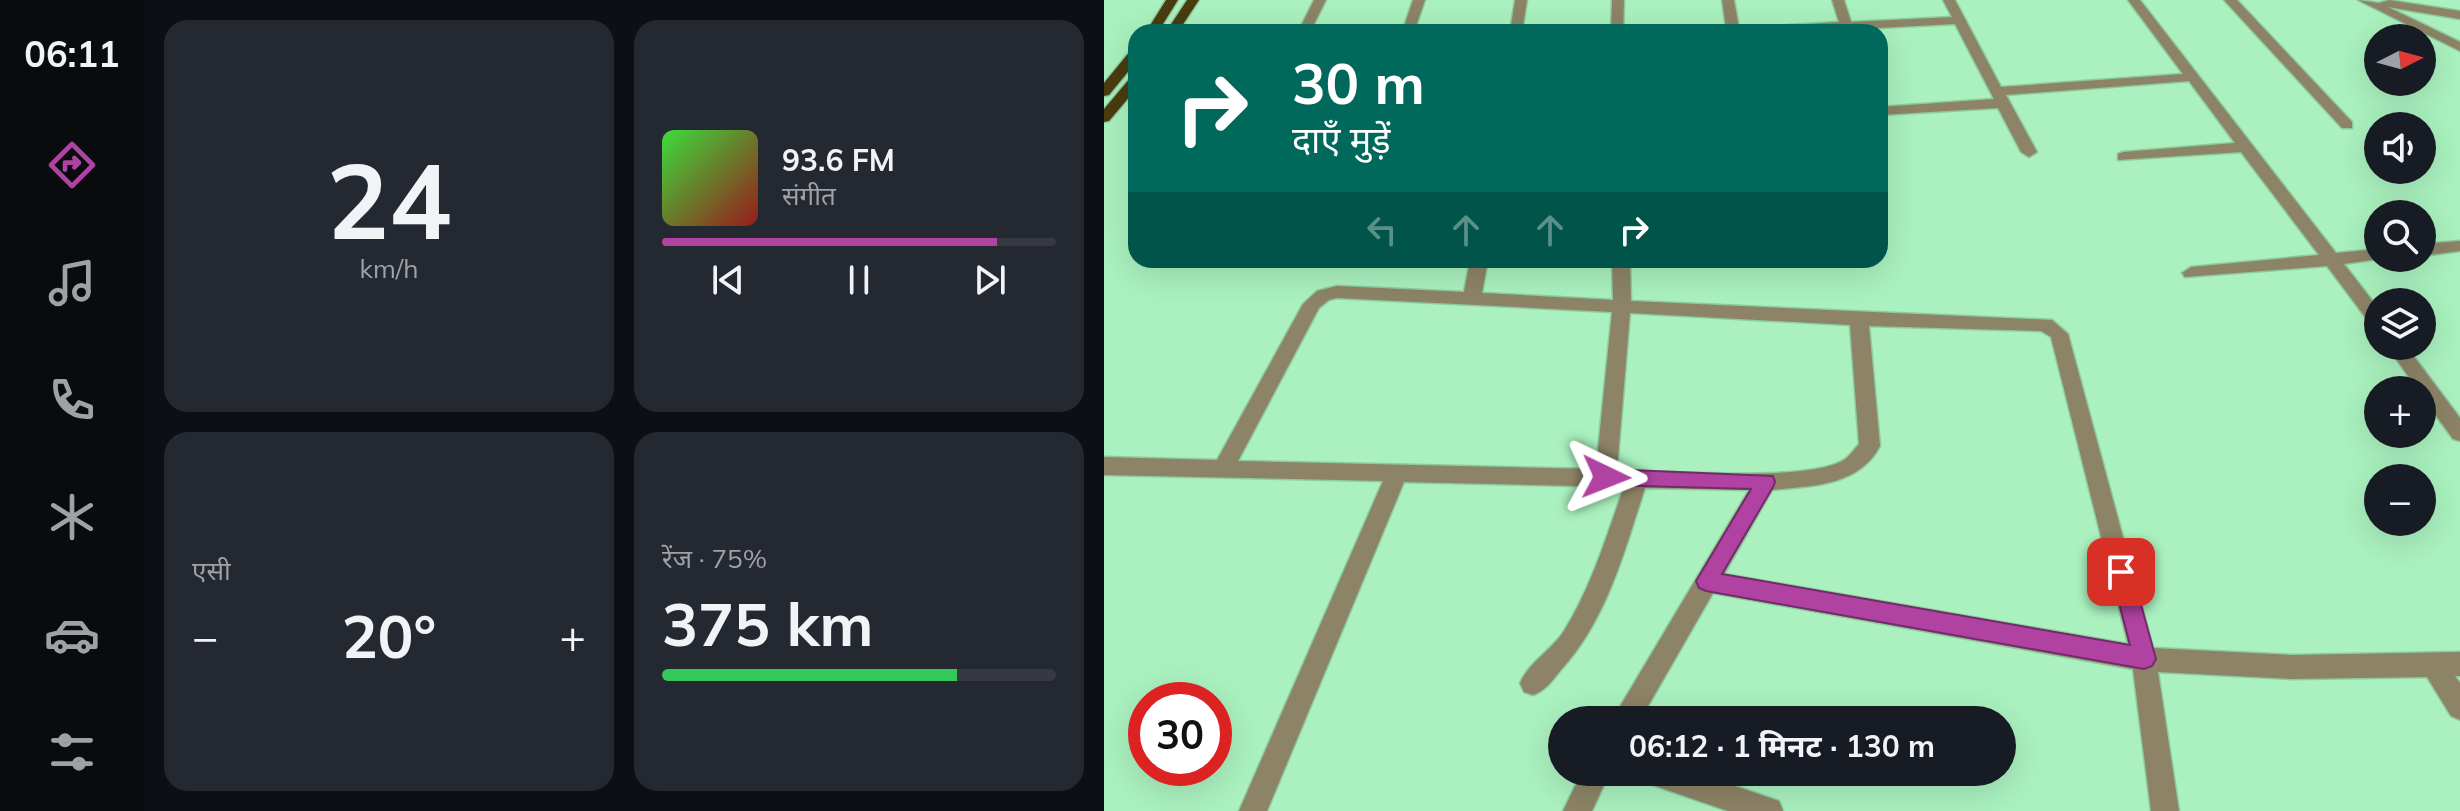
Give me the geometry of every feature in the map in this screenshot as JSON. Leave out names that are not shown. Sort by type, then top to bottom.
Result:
[{"type":"main road","points":[[1157,24],[1172,0]]},
{"type":"main road","points":[[1177,24],[1193,0]]},
{"type":"main road","points":[[1104,92],[1128,63]]},
{"type":"main road","points":[[1104,118],[1128,90]]},
{"type":"street","points":[[1308,24],[1320,0]]},
{"type":"street","points":[[1411,24],[1419,0]]},
{"type":"street","points":[[1517,24],[1521,0]]},
{"type":"street","points":[[1617,24],[1618,0]]},
{"type":"street","points":[[1728,0],[1730,24]]},
{"type":"street","points":[[1838,0],[1845,24]]},
{"type":"street","points":[[1949,0],[2029,152]]},
{"type":"street","points":[[2134,0],[2364,302]]},
{"type":"street","points":[[2230,0],[2347,125]]},
{"type":"street","points":[[2365,0],[2460,15]]},
{"type":"street","points":[[2365,0],[2460,47]]},
{"type":"street","points":[[1884,24],[1960,20]]},
{"type":"street","points":[[1888,110],[2191,77]]},
{"type":"street","points":[[2123,157],[2245,147]]},
{"type":"street","points":[[2436,249],[2460,246]]},
{"type":"street","points":[[2191,273],[2364,256]]},
{"type":"street","points":[[1472,298],[1478,268]]},
{"type":"street","points":[[1606,477],[1622,305],[1621,268]]},
{"type":"street","points":[[1223,469],[1312,304],[1323,295],[1337,292],[1859,319],[2045,325],[2059,334],[2144,659],[2165,811]]},
{"type":"street","points":[[1104,466],[1766,482],[1824,476],[1851,467],[1870,446],[1859,319]]},
{"type":"street","points":[[2406,360],[2460,433]]},
{"type":"street","points":[[1253,811],[1397,473]]},
{"type":"street","points":[[1533,683],[1570,643],[1597,596],[1638,478]]},
{"type":"street","points":[[1633,706],[1766,482]]},
{"type":"street","points":[[1706,581],[2144,659],[2292,667],[2448,665],[2460,707]]},
{"type":"street","points":[[1577,811],[1589,786]]},
{"type":"street","points":[[1695,786],[1769,811]]},
{"type":"route","points":[[1606,477],[1766,482],[1706,581],[2144,659],[2121,572]]}]
